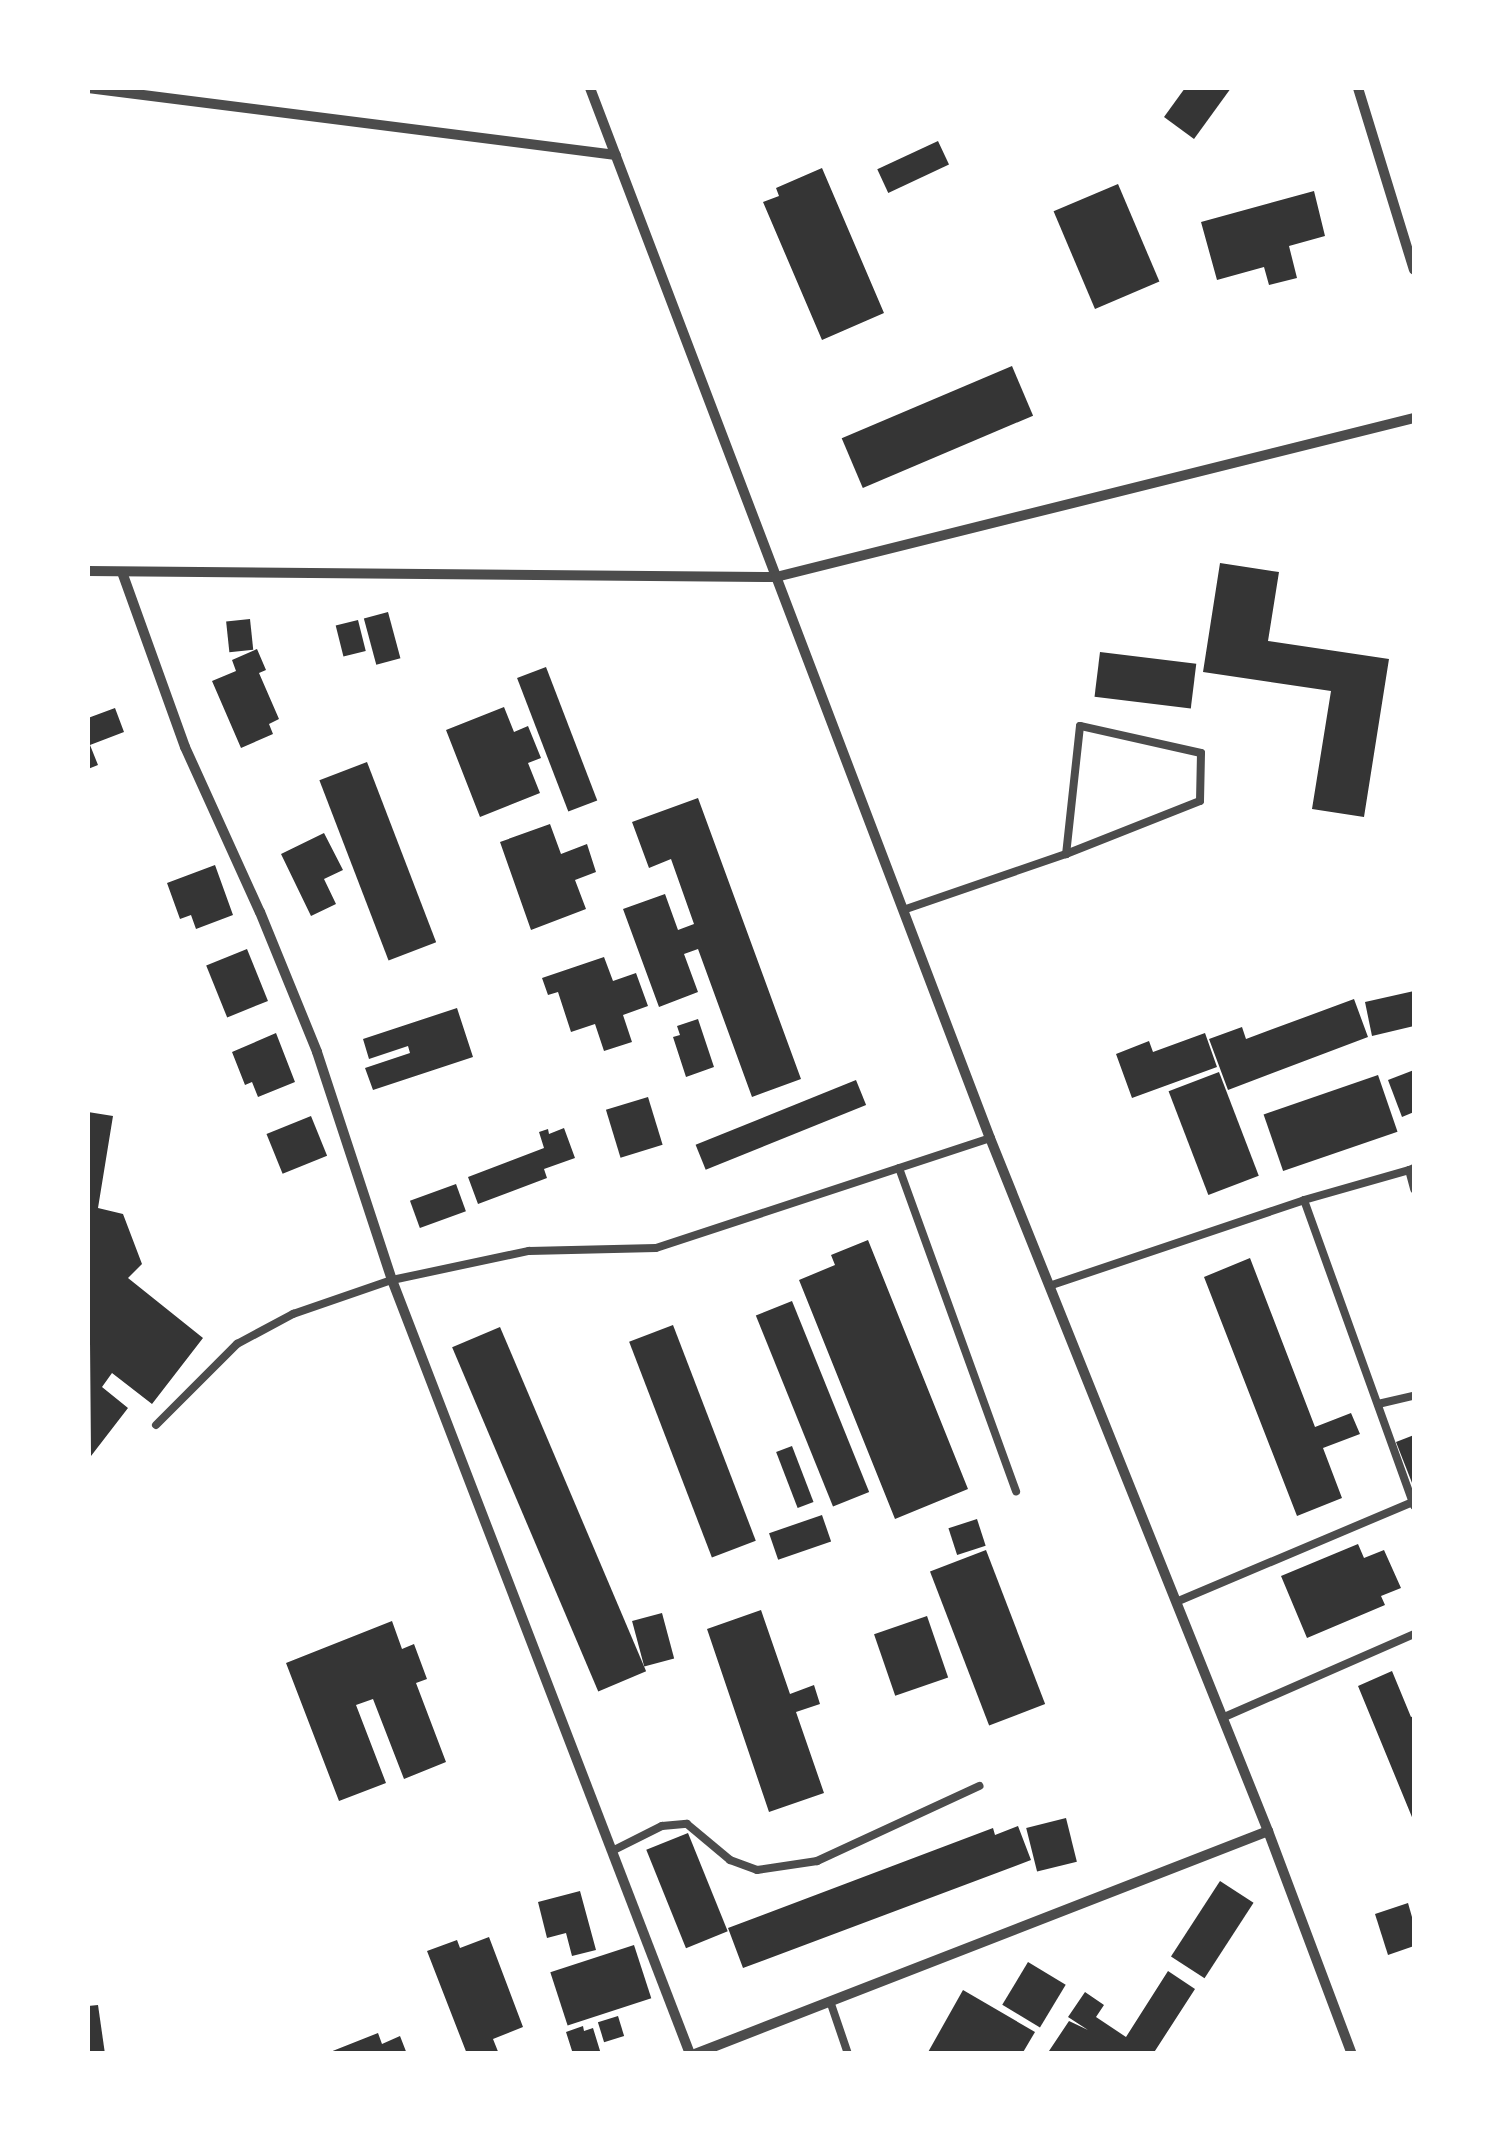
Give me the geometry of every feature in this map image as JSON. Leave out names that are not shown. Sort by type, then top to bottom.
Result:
[{"type":"street","points":[[88,88],[616,155]]},
{"type":"street","points":[[590,88],[906,909],[990,1138],[1268,1831],[1352,2054]]},
{"type":"street","points":[[1358,88],[1414,270]]},
{"type":"street","points":[[88,572],[776,577],[1414,418]]},
{"type":"street","points":[[122,572],[185,747],[260,912],[317,1052],[392,1280],[693,2054],[1268,1831]]},
{"type":"lane","points":[[906,909],[1066,854],[1200,801],[1201,753],[1080,726],[1066,854]]},
{"type":"lane","points":[[156,1425],[237,1344],[293,1314],[392,1280],[529,1251],[656,1248],[990,1138]]},
{"type":"lane","points":[[900,1168],[1016,1491]]},
{"type":"lane","points":[[1049,1286],[1304,1200],[1412,1169],[1414,1189]]},
{"type":"lane","points":[[1176,1602],[1414,1504],[1304,1200]]},
{"type":"lane","points":[[1378,1404],[1414,1396]]},
{"type":"lane","points":[[1222,1718],[1414,1634]]},
{"type":"lane","points":[[612,1851],[662,1826],[687,1824],[730,1860],[758,1870],[817,1860],[980,1786]]},
{"type":"lane","points":[[830,2001],[848,2054]]},
{"type":"building","points":[[1185,88],[1231,88],[1194,139],[1164,117]]},
{"type":"building","points":[[938,141],[949,165],[888,193],[877,169]]},
{"type":"building","points":[[822,168],[884,313],[822,340],[763,202],[779,196],[776,188]]},
{"type":"building","points":[[1118,184],[1159,282],[1095,309],[1054,211]]},
{"type":"building","points":[[1314,191],[1325,236],[1289,246],[1297,278],[1269,285],[1264,267],[1217,280],[1201,222]]},
{"type":"building","points":[[1012,366],[1033,416],[863,488],[842,438]]},
{"type":"building","points":[[1220,563],[1279,572],[1268,641],[1389,659],[1364,817],[1312,809],[1331,691],[1203,672]]},
{"type":"building","points":[[388,612],[400,658],[376,665],[364,618]]},
{"type":"building","points":[[250,619],[253,650],[229,652],[226,622]]},
{"type":"building","points":[[358,620],[366,651],[343,657],[336,626]]},
{"type":"building","points":[[257,649],[266,670],[259,673],[279,719],[269,724],[273,734],[241,748],[212,681],[236,671],[232,660]]},
{"type":"building","points":[[1100,652],[1196,664],[1191,708],[1095,697]]},
{"type":"building","points":[[546,667],[597,801],[568,812],[517,678]]},
{"type":"building","points":[[504,707],[514,732],[528,726],[541,758],[528,763],[540,793],[480,817],[446,730]]},
{"type":"building","points":[[115,708],[124,732],[90,745],[98,765],[88,769],[88,718]]},
{"type":"building","points":[[367,762],[436,942],[389,960],[319,780]]},
{"type":"building","points":[[698,798],[801,1079],[752,1097],[698,949],[684,954],[698,992],[659,1007],[623,909],[665,894],[678,930],[694,924],[671,859],[649,868],[632,822]]},
{"type":"building","points":[[550,824],[561,854],[587,844],[596,872],[575,880],[586,909],[531,930],[500,842]]},
{"type":"building","points":[[324,833],[343,870],[324,879],[336,904],[311,916],[281,854]]},
{"type":"building","points":[[215,865],[233,915],[196,929],[191,915],[180,919],[167,883]]},
{"type":"building","points":[[247,949],[268,1001],[227,1017],[206,965]]},
{"type":"building","points":[[604,957],[613,981],[636,973],[648,1006],[623,1015],[632,1042],[604,1051],[595,1024],[571,1032],[558,992],[548,995],[542,978]]},
{"type":"building","points":[[1414,991],[1414,1026],[1372,1036],[1365,1002]]},
{"type":"building","points":[[1354,999],[1368,1037],[1228,1090],[1209,1039],[1242,1027],[1246,1039]]},
{"type":"building","points":[[457,1008],[473,1057],[373,1090],[365,1068],[410,1053],[408,1046],[369,1059],[363,1039]]},
{"type":"building","points":[[698,1019],[714,1067],[686,1077],[673,1037],[680,1035],[677,1026]]},
{"type":"building","points":[[276,1033],[295,1082],[258,1097],[252,1082],[245,1085],[232,1052]]},
{"type":"building","points":[[1205,1033],[1217,1067],[1132,1098],[1116,1054],[1149,1041],[1153,1052]]},
{"type":"building","points":[[1414,1070],[1414,1112],[1402,1117],[1388,1080]]},
{"type":"building","points":[[1219,1072],[1259,1176],[1208,1195],[1169,1091]]},
{"type":"building","points":[[1378,1075],[1398,1132],[1283,1171],[1264,1114]]},
{"type":"building","points":[[856,1080],[866,1105],[706,1170],[696,1145]]},
{"type":"building","points":[[648,1097],[663,1145],[621,1158],[606,1110]]},
{"type":"building","points":[[88,1112],[113,1116],[98,1208],[123,1214],[142,1264],[128,1278],[203,1338],[152,1404],[112,1373],[102,1387],[128,1408],[91,1456]]},
{"type":"building","points":[[311,1116],[327,1156],[283,1174],[266,1134]]},
{"type":"building","points":[[564,1128],[575,1158],[544,1169],[547,1178],[478,1204],[468,1177],[544,1148],[539,1132],[548,1129],[549,1134]]},
{"type":"building","points":[[456,1184],[466,1211],[420,1228],[410,1201]]},
{"type":"building","points":[[868,1240],[968,1489],[895,1519],[799,1280],[835,1265],[831,1255]]},
{"type":"building","points":[[1250,1258],[1315,1427],[1351,1413],[1360,1434],[1323,1448],[1342,1498],[1297,1516],[1204,1277]]},
{"type":"building","points":[[792,1301],[869,1492],[833,1507],[756,1316]]},
{"type":"building","points":[[673,1325],[756,1541],[712,1558],[629,1342]]},
{"type":"building","points":[[500,1327],[646,1671],[598,1692],[452,1347]]},
{"type":"building","points":[[1414,1435],[1414,1488],[1396,1442]]},
{"type":"building","points":[[792,1446],[814,1502],[798,1508],[776,1452]]},
{"type":"building","points":[[822,1515],[831,1541],[778,1560],[769,1533]]},
{"type":"building","points":[[977,1519],[986,1546],[957,1555],[948,1528]]},
{"type":"building","points":[[1358,1544],[1364,1558],[1384,1550],[1401,1588],[1381,1596],[1385,1605],[1307,1638],[1281,1576]]},
{"type":"building","points":[[986,1550],[1045,1704],[989,1726],[930,1572]]},
{"type":"building","points":[[761,1610],[790,1694],[814,1685],[820,1704],[796,1712],[824,1793],[769,1812],[707,1629]]},
{"type":"building","points":[[662,1613],[674,1658],[644,1666],[632,1621]]},
{"type":"building","points":[[927,1616],[948,1677],[895,1696],[874,1634]]},
{"type":"building","points":[[392,1621],[402,1649],[414,1644],[427,1679],[416,1683],[446,1762],[404,1779],[373,1699],[356,1705],[386,1783],[339,1801],[286,1663]]},
{"type":"building","points":[[1392,1671],[1411,1717],[1414,1716],[1414,1822],[1358,1686]]},
{"type":"building","points":[[1066,1818],[1077,1862],[1037,1872],[1026,1828]]},
{"type":"building","points":[[1018,1826],[1031,1860],[743,1968],[728,1928],[993,1828],[995,1835]]},
{"type":"building","points":[[688,1833],[728,1931],[686,1948],[646,1850]]},
{"type":"building","points":[[1220,1881],[1254,1903],[1205,1978],[1171,1956]]},
{"type":"building","points":[[580,1891],[596,1950],[572,1956],[566,1933],[547,1938],[538,1902]]},
{"type":"building","points":[[1408,1903],[1414,1924],[1414,1946],[1388,1955],[1375,1914]]},
{"type":"building","points":[[489,1937],[523,2027],[493,2039],[499,2054],[467,2054],[427,1951],[457,1940],[460,1948]]},
{"type":"building","points":[[634,1945],[651,1998],[568,2025],[550,1972]]},
{"type":"building","points":[[1028,1962],[1066,1985],[1040,2028],[1002,2005]]},
{"type":"building","points":[[1168,1971],[1195,1989],[1153,2054],[1047,2054],[1069,2021],[1088,2030],[1068,2017],[1085,1992],[1104,2005],[1096,2017],[1126,2037]]},
{"type":"building","points":[[963,1990],[1035,2032],[1022,2054],[927,2054]]},
{"type":"building","points":[[98,2005],[105,2054],[88,2054],[88,2006]]},
{"type":"building","points":[[618,2016],[624,2036],[604,2042],[598,2022]]},
{"type":"building","points":[[583,2026],[584,2031],[593,2028],[601,2054],[573,2054],[566,2032]]},
{"type":"building","points":[[378,2033],[382,2044],[400,2036],[407,2054],[325,2054]]}]
